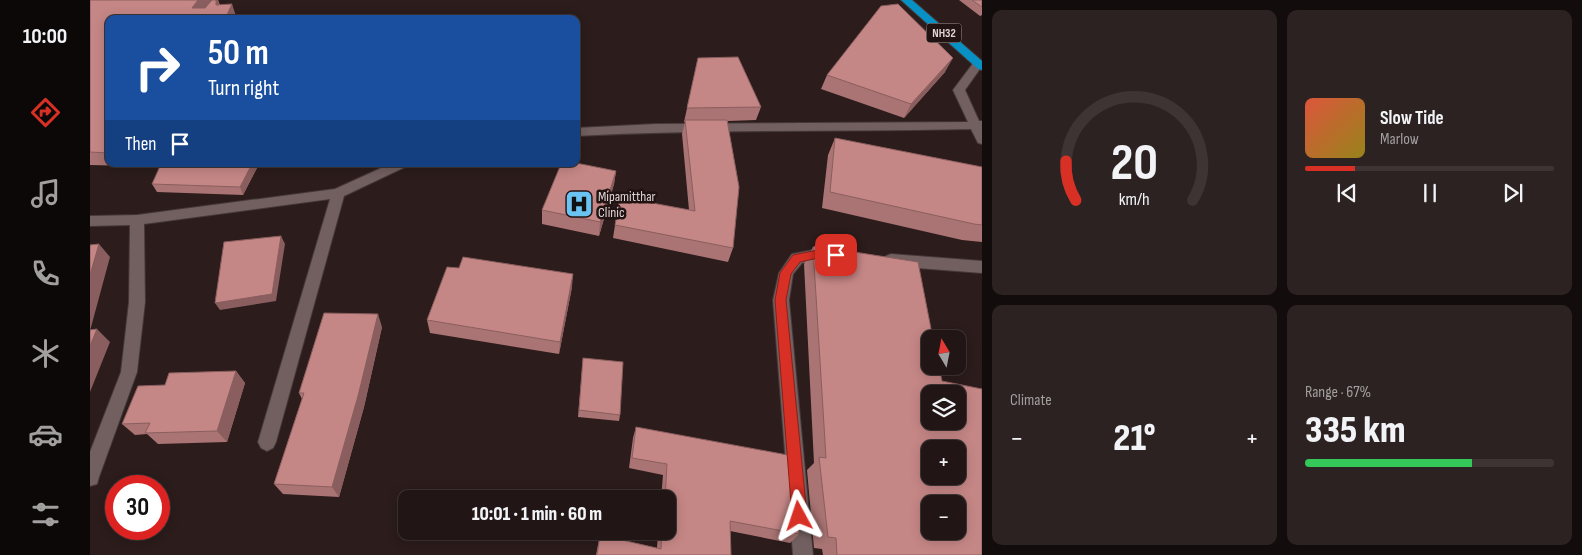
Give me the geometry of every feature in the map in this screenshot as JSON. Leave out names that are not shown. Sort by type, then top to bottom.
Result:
[{"type":"highway","name":"NH32","points":[[906,0],[980,66]]},
{"type":"street","points":[[980,66],[959,90],[979,125],[982,140]]},
{"type":"street","points":[[580,132],[655,128],[854,128],[979,125]]},
{"type":"street","points":[[90,222],[137,220],[338,193],[394,167]]},
{"type":"street","points":[[267,442],[338,193]]},
{"type":"street","points":[[90,477],[129,372],[137,302],[137,220]]},
{"type":"street","points":[[803,555],[781,300],[786,273],[797,258],[818,254],[847,256]]},
{"type":"street","points":[[876,259],[982,267]]},
{"type":"building","points":[[90,0],[198,0],[192,8],[205,8],[212,0],[216,0],[216,5],[232,4],[227,15],[105,15],[105,153],[90,152]]},
{"type":"building","points":[[972,0],[982,0],[982,7]]},
{"type":"building","points":[[898,4],[953,58],[911,104],[827,75],[881,6]]},
{"type":"building","points":[[738,57],[761,107],[687,108],[698,58]]},
{"type":"building","points":[[685,120],[727,120],[739,187],[733,248],[615,225],[620,197],[695,211]]},
{"type":"building","points":[[835,138],[982,167],[982,225],[830,192]]},
{"type":"building","name":"Mipamitthar Clinic","points":[[580,164],[616,171],[600,222],[542,210],[560,167],[580,167]]},
{"type":"building","points":[[160,167],[250,167],[240,187],[152,184]]},
{"type":"building","points":[[281,236],[272,294],[215,303],[224,242]]},
{"type":"building","points":[[99,244],[90,275],[90,245]]},
{"type":"building","points":[[813,247],[918,262],[931,330],[921,330],[921,375],[941,375],[942,381],[962,385],[921,385],[921,430],[966,430],[966,386],[982,389],[982,555],[837,555],[836,538],[828,537],[819,457],[826,458]]},
{"type":"building","points":[[463,257],[573,274],[560,342],[427,320],[447,267],[459,268]]},
{"type":"building","points":[[324,313],[378,314],[358,396],[332,487],[274,484],[304,393],[299,393]]},
{"type":"building","points":[[97,329],[90,346],[90,330]]},
{"type":"building","points":[[583,358],[623,362],[620,415],[579,410]]},
{"type":"building","points":[[236,371],[217,431],[145,433],[150,423],[122,424],[138,386],[165,385],[169,373]]},
{"type":"building","points":[[636,427],[793,456],[799,534],[730,521],[731,555],[597,555],[599,540],[622,540],[661,549],[662,540],[676,540],[676,490],[666,490],[667,464],[632,458]]},
{"type":"place","name":"Mipamitthar Clinic","points":[[579,204]]},
{"type":"route","points":[[799,516],[781,300],[786,273],[797,258],[818,254],[836,255]]}]
